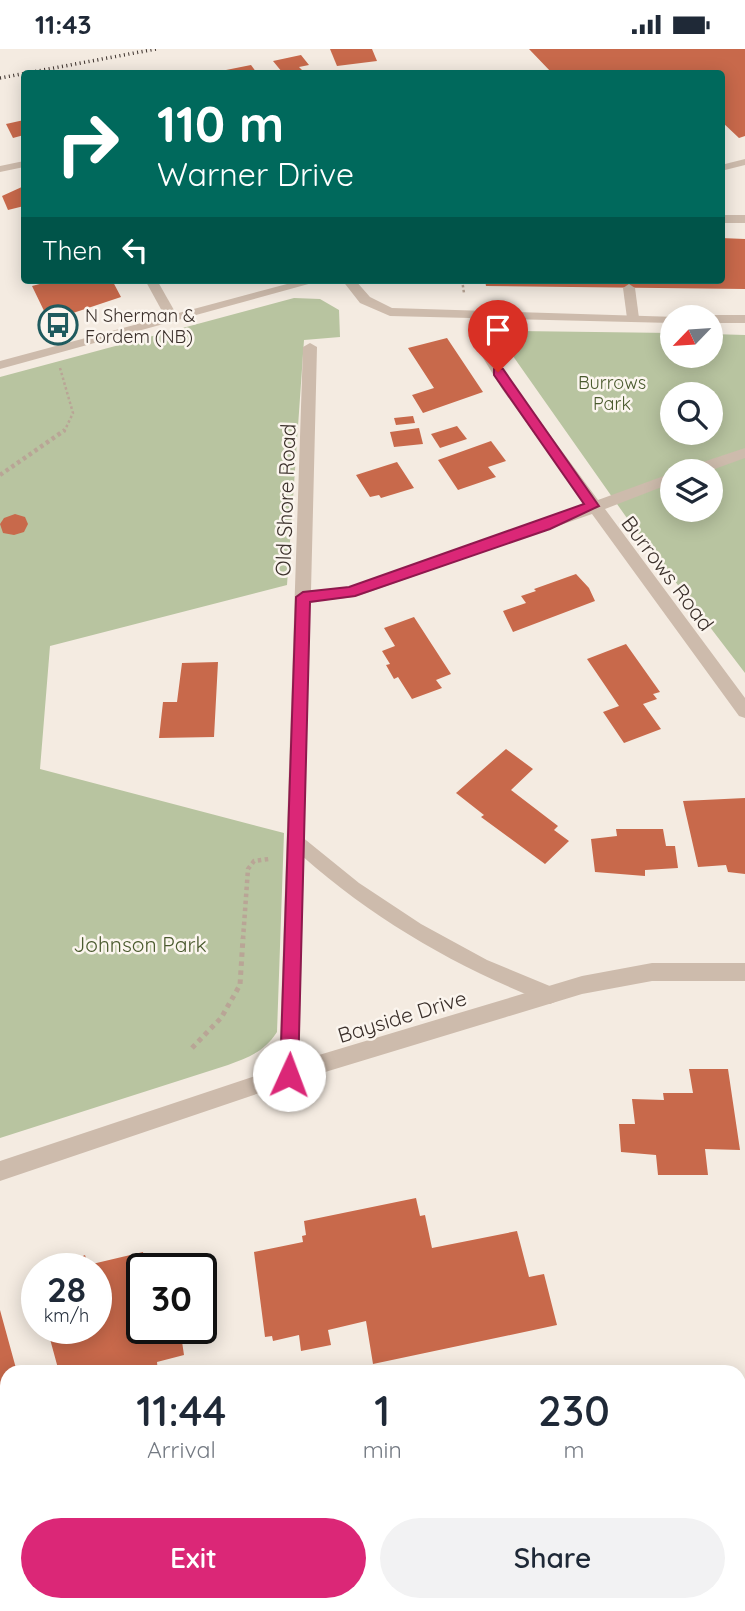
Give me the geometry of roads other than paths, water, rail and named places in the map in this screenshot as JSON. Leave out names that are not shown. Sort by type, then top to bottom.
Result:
[{"type":"street","points":[[725,167],[745,162]]},
{"type":"street","points":[[0,169],[21,165]]},
{"type":"street","points":[[725,219],[745,219]]},
{"type":"street","points":[[153,284],[173,319]]},
{"type":"street","points":[[0,365],[302,284]]},
{"type":"street","points":[[351,284],[365,300],[390,312],[660,319]]},
{"type":"street","points":[[629,288],[633,318]]},
{"type":"street","name":"Burrows Road","points":[[477,315],[476,330],[509,389],[745,711]]},
{"type":"street","points":[[723,319],[745,319]]},
{"type":"street","name":"Old Shore Road","points":[[289,1075],[310,347]]},
{"type":"street","points":[[723,461],[745,453]]},
{"type":"street","points":[[303,597],[350,593],[545,526],[660,482]]},
{"type":"street","points":[[296,840],[332,874],[405,923],[497,975],[550,995]]},
{"type":"street","name":"Bayside Drive","points":[[0,1171],[289,1075],[550,995],[652,972],[745,972]]},
{"type":"railway","points":[[43,70],[156,49]]},
{"type":"railway","points":[[0,78],[21,74]]},
{"type":"place","name":"N Sherman & Fordem (NB)","points":[[58,325]]},
{"type":"park label","name":"Burrows Park","points":[[612,392]]},
{"type":"park label","name":"Johnson Park","points":[[140,944]]}]
